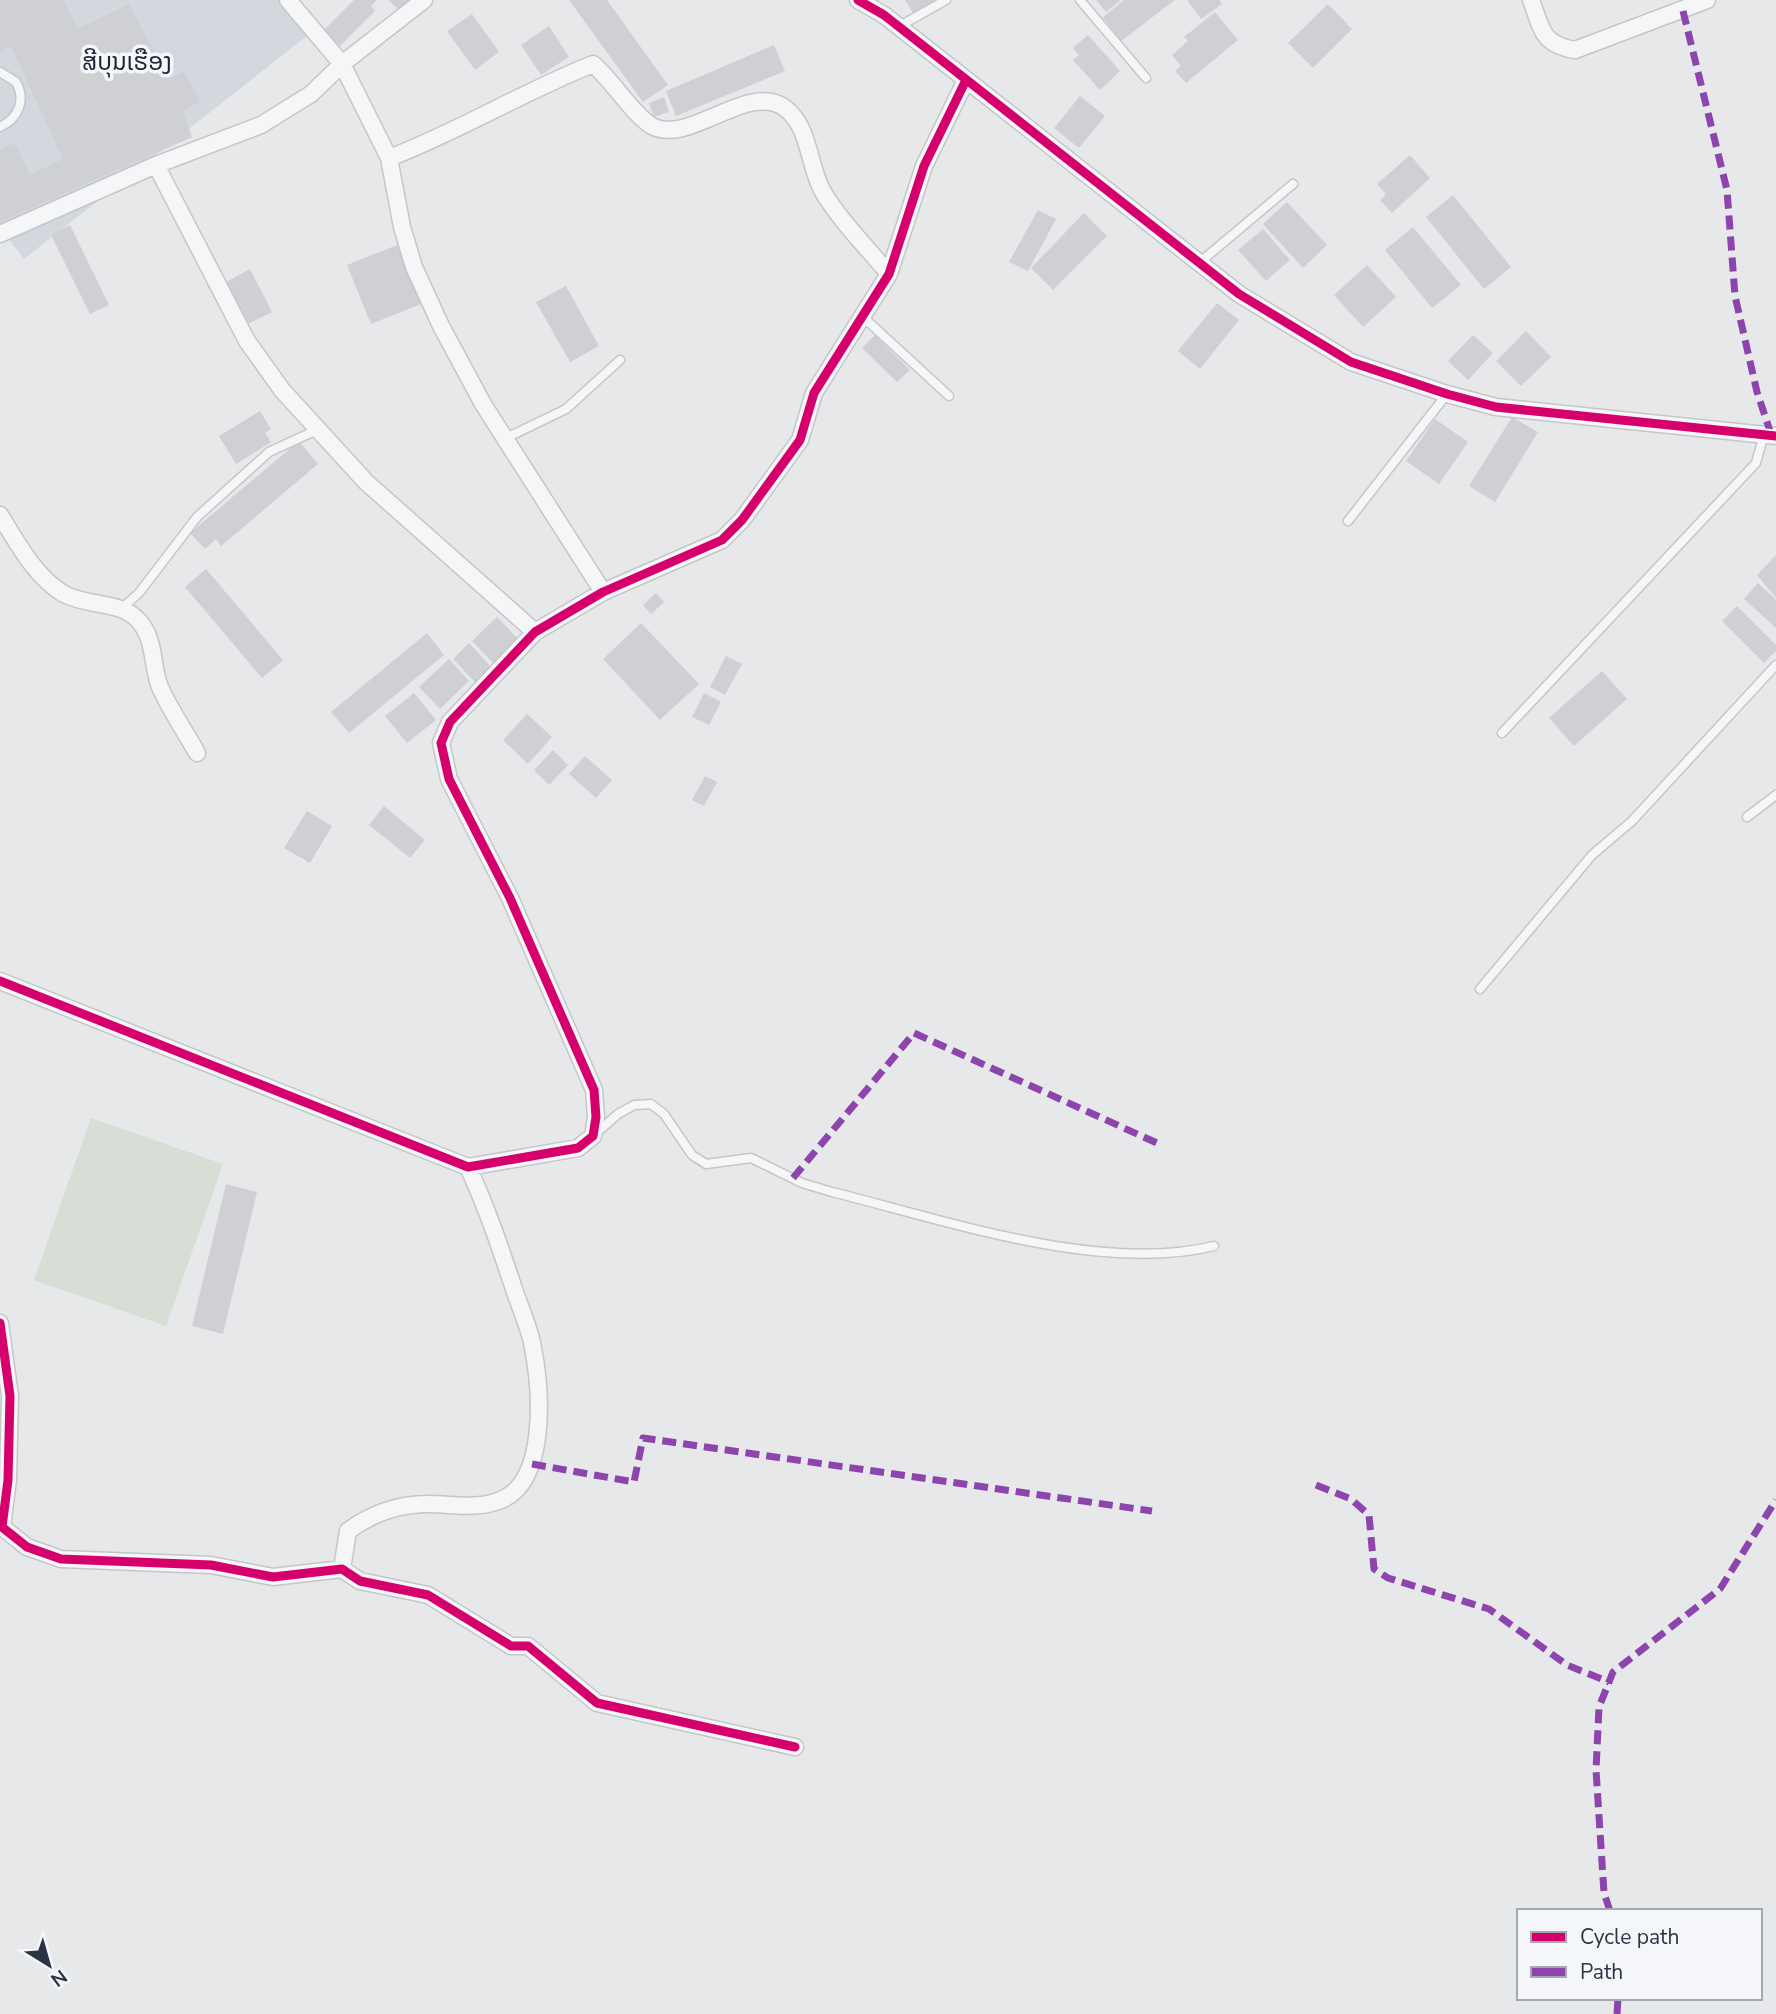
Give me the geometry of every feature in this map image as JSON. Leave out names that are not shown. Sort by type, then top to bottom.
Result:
[{"type":"street","points":[[288,0],[342,64],[389,158],[402,227],[414,267],[477,393],[603,592]]},
{"type":"street","points":[[0,234],[156,165],[261,125],[311,94],[342,64],[425,0]]},
{"type":"street","points":[[858,0],[966,79],[1239,294],[1351,362],[1447,394],[1496,407],[1770,435]]},
{"type":"street","points":[[1531,0],[1546,39],[1559,47],[1575,50],[1707,0]]},
{"type":"street","points":[[389,158],[444,137],[554,80],[593,64],[650,125],[667,132],[760,101],[783,106],[799,121],[822,190],[889,274]]},
{"type":"street","points":[[0,981],[468,1167],[578,1148],[593,1136],[596,1117],[594,1090],[510,898],[449,779],[441,743],[450,722],[535,632],[603,592],[722,540],[742,520],[800,440],[814,393],[889,274],[924,166],[966,79]]},
{"type":"street","points":[[156,165],[247,341],[282,390],[366,482],[535,632]]},
{"type":"street","points":[[0,515],[5,535],[63,593],[90,603],[122,608],[139,621],[154,647],[162,690],[197,753]]},
{"type":"street","points":[[342,1569],[348,1531],[359,1523],[395,1509],[426,1504],[471,1508],[501,1500],[524,1482],[532,1464],[539,1409],[533,1347],[486,1207],[468,1167]]},
{"type":"street","points":[[0,1323],[10,1395],[8,1480],[2,1527],[12,1538],[27,1547],[61,1559],[136,1559],[211,1565],[273,1577],[342,1569],[360,1581],[428,1595],[511,1646],[528,1646],[597,1703],[795,1747]]},
{"type":"lane","points":[[898,27],[946,0]]},
{"type":"lane","points":[[1080,0],[1146,78]]},
{"type":"lane","points":[[0,72],[16,82],[22,100],[18,111],[0,127]]},
{"type":"lane","points":[[1199,262],[1293,184]]},
{"type":"lane","points":[[862,316],[949,396]]},
{"type":"lane","points":[[506,438],[566,409],[620,360]]},
{"type":"lane","points":[[1349,521],[1447,394]]},
{"type":"lane","points":[[122,608],[139,593],[197,517],[269,452],[319,429]]},
{"type":"lane","points":[[1502,733],[1756,463],[1770,435]]},
{"type":"lane","points":[[1480,989],[1592,855],[1632,821],[1776,665]]},
{"type":"lane","points":[[1747,817],[1776,795]]},
{"type":"lane","points":[[593,1136],[618,1114],[634,1105],[651,1104],[664,1114],[692,1156],[705,1164],[751,1158],[802,1183],[832,1192],[1041,1243],[1139,1255],[1182,1254],[1214,1247]]},
{"type":"shaded area","points":[[0,0],[297,0],[318,27],[24,259],[0,228]]},
{"type":"shaded area","points":[[91,1118],[223,1164],[166,1326],[34,1280]]},
{"type":"building","points":[[0,0],[64,0],[78,29],[129,4],[169,79],[184,72],[200,101],[183,111],[192,137],[0,222],[0,150],[15,143],[30,175],[63,159],[11,46],[0,51]]},
{"type":"building","points":[[354,0],[377,0],[371,6],[375,11],[340,46],[324,30]]},
{"type":"building","points":[[388,0],[409,0],[399,10]]},
{"type":"building","points":[[569,0],[607,0],[668,85],[643,102]]},
{"type":"building","points":[[905,0],[935,0],[913,13]]},
{"type":"building","points":[[1096,0],[1121,0],[1106,12]]},
{"type":"building","points":[[1124,0],[1175,0],[1121,41],[1103,17]]},
{"type":"building","points":[[1187,0],[1219,0],[1222,4],[1201,19]]},
{"type":"building","points":[[1328,4],[1352,29],[1313,68],[1288,43]]},
{"type":"building","points":[[1215,12],[1238,40],[1186,83],[1175,71],[1181,66],[1172,55],[1188,41],[1184,37]]},
{"type":"building","points":[[472,14],[499,52],[475,70],[447,31]]},
{"type":"building","points":[[549,26],[569,57],[541,75],[521,45]]},
{"type":"building","points":[[1088,35],[1120,71],[1100,90],[1073,60],[1079,55],[1073,48]]},
{"type":"building","points":[[774,45],[785,71],[676,116],[666,91]]},
{"type":"building","points":[[1080,96],[1105,116],[1079,148],[1054,128]]},
{"type":"building","points":[[664,97],[669,112],[654,117],[649,103]]},
{"type":"building","points":[[1410,155],[1430,178],[1392,213],[1380,200],[1386,194],[1377,184]]},
{"type":"building","points":[[1453,195],[1511,267],[1484,289],[1426,217]]},
{"type":"building","points":[[1287,202],[1327,245],[1303,268],[1263,224]]},
{"type":"building","points":[[1038,210],[1056,219],[1028,271],[1009,262]]},
{"type":"building","points":[[1084,213],[1107,236],[1053,290],[1031,268]]},
{"type":"building","points":[[70,225],[109,305],[90,314],[51,235]]},
{"type":"building","points":[[1413,227],[1461,285],[1432,308],[1385,250]]},
{"type":"building","points":[[1263,229],[1290,260],[1266,281],[1238,250]]},
{"type":"building","points":[[397,245],[421,304],[371,324],[347,265]]},
{"type":"building","points":[[1367,265],[1396,297],[1363,327],[1334,295]]},
{"type":"building","points":[[250,269],[272,312],[246,325],[224,283]]},
{"type":"building","points":[[566,286],[599,346],[570,362],[536,302]]},
{"type":"building","points":[[1217,303],[1239,320],[1200,369],[1178,351]]},
{"type":"building","points":[[1526,331],[1551,357],[1521,386],[1496,361]]},
{"type":"building","points":[[875,335],[910,370],[897,382],[862,348]]},
{"type":"building","points":[[1473,335],[1493,353],[1468,380],[1448,361]]},
{"type":"building","points":[[260,411],[271,429],[265,433],[271,442],[236,464],[219,436]]},
{"type":"building","points":[[1512,417],[1538,432],[1495,502],[1469,486]]},
{"type":"building","points":[[1435,419],[1468,442],[1439,484],[1406,461]]},
{"type":"building","points":[[299,441],[318,464],[221,546],[216,539],[205,549],[190,533]]},
{"type":"building","points":[[1776,555],[1776,598],[1757,575]]},
{"type":"building","points":[[206,569],[283,660],[262,678],[185,587]]},
{"type":"building","points":[[1758,583],[1776,600],[1776,628],[1744,599]]},
{"type":"building","points":[[656,593],[664,602],[651,614],[643,605]]},
{"type":"building","points":[[1737,606],[1776,645],[1776,651],[1764,663],[1722,621]]},
{"type":"building","points":[[497,617],[519,640],[494,664],[472,641]]},
{"type":"building","points":[[641,623],[699,684],[660,720],[603,659]]},
{"type":"building","points":[[427,633],[444,655],[349,733],[331,712]]},
{"type":"building","points":[[469,643],[492,668],[476,683],[453,659]]},
{"type":"building","points":[[726,656],[742,664],[725,695],[710,687]]},
{"type":"building","points":[[449,659],[469,681],[440,709],[419,687]]},
{"type":"building","points":[[1602,671],[1627,699],[1574,746],[1549,718]]},
{"type":"building","points":[[414,693],[436,720],[407,743],[385,716]]},
{"type":"building","points":[[704,693],[721,702],[709,725],[692,717]]},
{"type":"building","points":[[527,714],[552,737],[528,764],[503,740]]},
{"type":"building","points":[[553,750],[568,765],[549,785],[534,770]]},
{"type":"building","points":[[585,756],[612,780],[596,798],[569,774]]},
{"type":"building","points":[[705,776],[717,782],[704,806],[692,800]]},
{"type":"building","points":[[384,806],[425,840],[410,858],[369,825]]},
{"type":"building","points":[[307,811],[332,826],[310,863],[284,848]]},
{"type":"building","points":[[226,1184],[257,1192],[223,1334],[192,1326]]},
{"type":"marked path","points":[[1683,11],[1727,190],[1735,296],[1757,392],[1771,434]]},
{"type":"marked path","points":[[793,1178],[914,1033],[1157,1143]]},
{"type":"marked path","points":[[532,1464],[634,1482],[643,1438],[1152,1511]]},
{"type":"marked path","points":[[1316,1485],[1351,1499],[1369,1515],[1374,1569],[1388,1578],[1489,1609],[1567,1665],[1609,1682]]},
{"type":"marked path","points":[[1609,1909],[1604,1893],[1596,1770],[1599,1707],[1613,1672],[1720,1589],[1776,1500]]},
{"type":"marked path","points":[[1617,2014],[1618,2000]]},
{"type":"cycle path","points":[[858,0],[884,15],[1239,294],[1351,362],[1447,394],[1496,407],[1776,436]]},
{"type":"cycle path","points":[[0,981],[468,1167],[578,1148],[593,1136],[596,1117],[594,1090],[510,898],[449,779],[441,743],[450,722],[535,632],[603,592],[722,540],[742,520],[800,440],[814,393],[889,274],[924,166],[966,80]]},
{"type":"cycle path","points":[[0,1323],[10,1396],[8,1480],[2,1527],[27,1547],[61,1559],[211,1565],[273,1577],[342,1569],[360,1581],[428,1595],[511,1646],[528,1646],[597,1703],[795,1747]]},
{"type":"district","name":"ສີບຸນເຮືອງ","points":[[127,62]]}]
